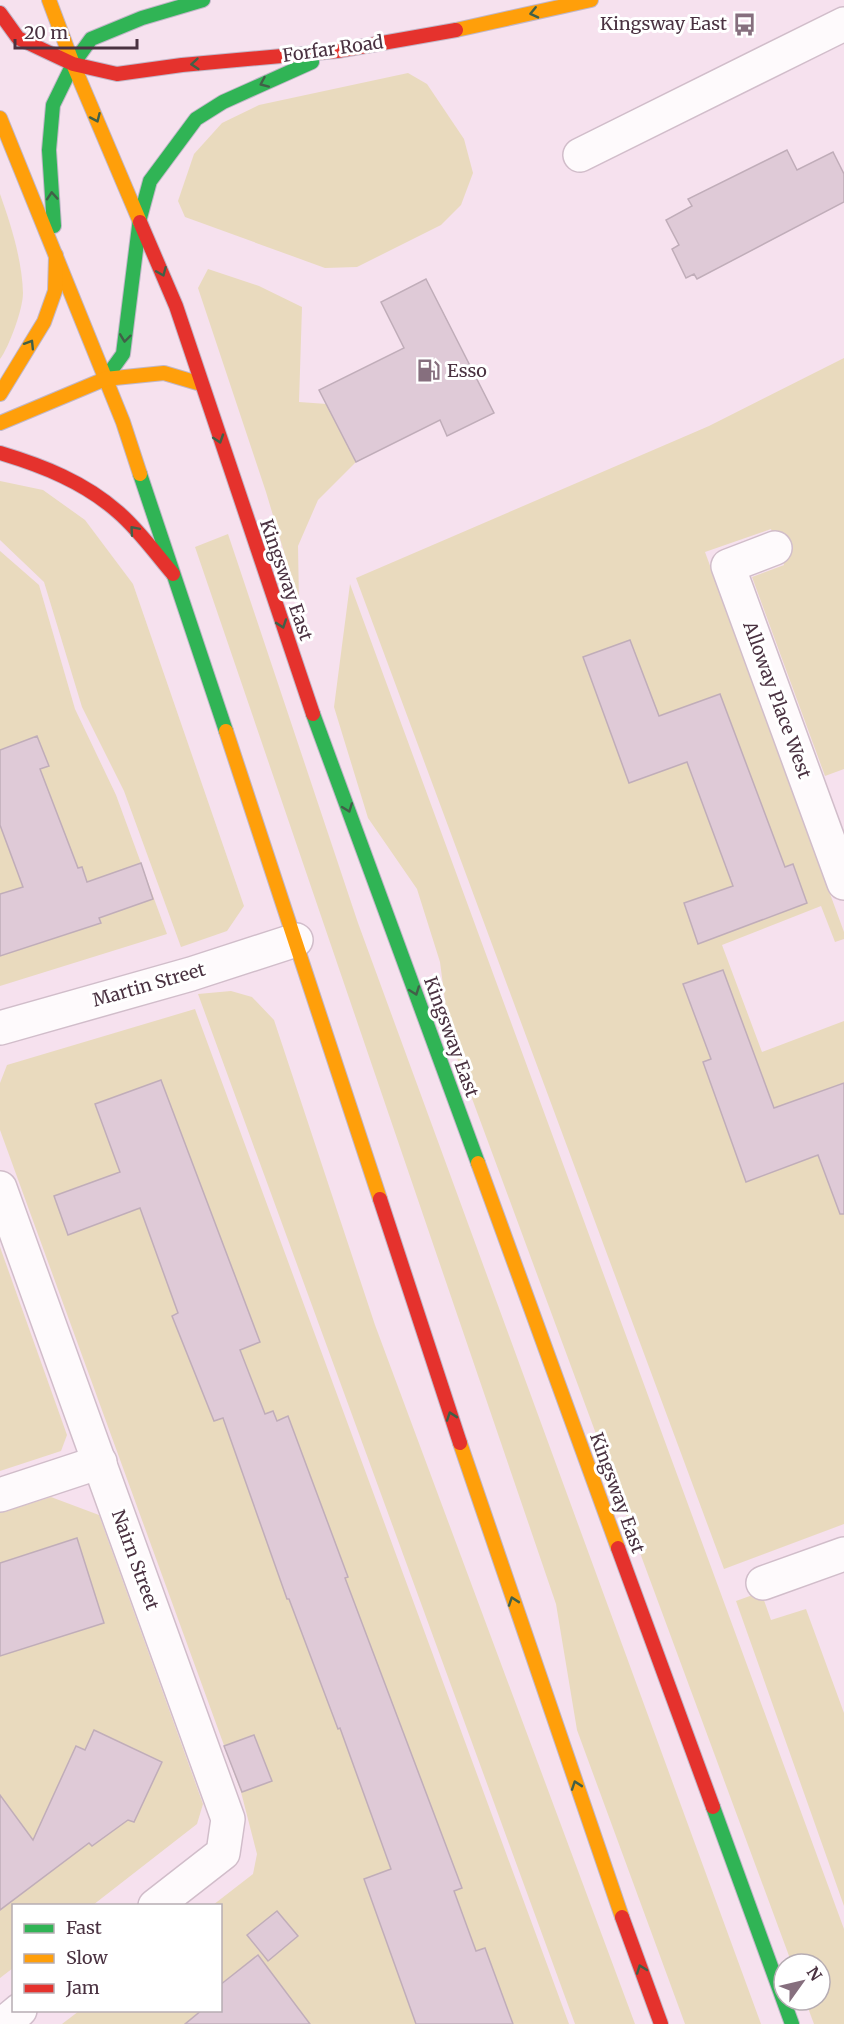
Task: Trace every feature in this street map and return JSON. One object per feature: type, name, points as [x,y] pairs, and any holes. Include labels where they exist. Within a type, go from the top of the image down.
[{"type":"main road","name":"Kingsway East","points":[[49,0],[73,64],[176,306],[300,677],[792,2024]]},
{"type":"main road","points":[[0,394],[44,322],[55,291],[56,255],[49,150],[53,105],[73,64],[91,39],[142,18],[203,0]]},
{"type":"main road","name":"Forfar Road","points":[[0,13],[18,38],[73,64],[117,74],[337,51],[468,28],[591,0]]},
{"type":"main road","points":[[105,379],[123,354],[140,218],[150,181],[196,119],[223,102],[337,51]]},
{"type":"main road","points":[[0,118],[123,422],[296,940],[439,1381],[597,1849],[661,2024]]},
{"type":"main road","points":[[0,423],[105,379],[164,373],[201,384]]},
{"type":"main road","points":[[0,453],[55,471],[73,480],[118,512],[173,574]]},
{"type":"street","points":[[580,154],[844,24]]},
{"type":"street","name":"Alloway Place West","points":[[775,548],[728,566],[844,883]]},
{"type":"street","name":"Martin Street","points":[[0,1028],[190,974],[296,940]]},
{"type":"street","name":"Nairn Street","points":[[0,1188],[228,1819],[223,1853],[156,1904]]},
{"type":"street","points":[[0,1495],[100,1462]]},
{"type":"street","points":[[763,1583],[844,1554]]},
{"type":"street","points":[[3,2024],[18,2012]]},
{"type":"shaded area","points":[[408,73],[427,84],[464,139],[473,173],[461,205],[441,225],[357,267],[325,268],[185,217],[178,201],[194,154],[222,123],[259,105]]},
{"type":"shaded area","points":[[0,194],[18,255],[23,293],[15,328],[0,359]]},
{"type":"shaded area","points":[[208,269],[259,286],[302,307],[299,402],[327,404],[356,462],[318,500],[298,546],[299,602],[266,492],[198,288]]},
{"type":"shaded area","points":[[844,358],[844,769],[825,776],[752,577],[784,565],[771,529],[705,552],[844,932],[844,939],[835,942],[821,906],[722,945],[762,1052],[844,1021],[844,1524],[724,1569],[356,578],[709,426]]},
{"type":"shaded area","points":[[0,481],[43,490],[85,520],[133,584],[244,906],[227,931],[181,947],[124,791],[82,707],[44,582],[0,540]]},
{"type":"shaded area","points":[[228,534],[358,923],[761,2024],[685,2024],[577,1730],[556,1604],[195,547]]},
{"type":"shaded area","points":[[0,551],[39,585],[75,709],[116,795],[167,934],[0,986]]},
{"type":"shaded area","points":[[350,584],[844,1929],[844,2024],[814,2024],[810,2012],[832,2012],[832,1952],[788,1952],[450,1039],[440,962],[417,889],[368,818],[334,707]]},
{"type":"shaded area","points":[[231,991],[252,997],[274,1020],[375,1325],[635,2024],[575,2024],[198,994]]},
{"type":"shaded area","points":[[195,1009],[569,2024],[62,2024],[78,2012],[222,2012],[222,1904],[214,1904],[253,1874],[257,1854],[241,1792],[0,1130],[0,1083],[7,1065]]},
{"type":"shaded area","points":[[0,1247],[67,1435],[61,1451],[0,1471]]},
{"type":"shaded area","points":[[51,1497],[99,1515],[203,1804],[197,1824],[94,1904],[12,1904],[12,1969],[0,1978],[0,1513]]},
{"type":"shaded area","points":[[761,1592],[771,1620],[806,1609],[844,1713],[844,1906],[736,1601]]},
{"type":"building","points":[[787,150],[797,170],[833,152],[844,174],[844,202],[697,279],[694,274],[686,278],[672,249],[679,245],[666,220],[692,206],[688,199]]},
{"type":"building","name":"Esso","points":[[426,279],[494,413],[447,436],[440,420],[356,462],[319,390],[404,348],[381,302]]},
{"type":"building","points":[[630,640],[659,716],[720,694],[785,867],[793,864],[807,903],[698,944],[684,903],[733,886],[687,762],[629,783],[583,657]]},
{"type":"building","points":[[37,736],[49,766],[40,769],[78,868],[82,867],[87,882],[141,863],[153,899],[99,918],[101,923],[0,956],[0,894],[23,887],[0,825],[0,750]]},
{"type":"building","points":[[723,970],[774,1108],[844,1083],[844,1214],[840,1214],[818,1155],[746,1182],[703,1062],[711,1059],[683,984]]},
{"type":"building","points":[[161,1080],[260,1342],[240,1350],[265,1414],[273,1411],[277,1421],[288,1416],[348,1577],[345,1578],[462,1888],[454,1891],[476,1951],[485,1948],[513,2024],[416,2024],[364,1879],[391,1869],[340,1728],[338,1729],[289,1599],[287,1599],[223,1418],[214,1421],[172,1316],[178,1313],[140,1208],[68,1235],[54,1196],[120,1172],[95,1104]]},
{"type":"building","points":[[77,1538],[104,1623],[0,1656],[0,1563]]},
{"type":"building","points":[[94,1730],[162,1762],[134,1822],[128,1820],[92,1846],[89,1843],[0,1910],[0,1795],[33,1840],[76,1746],[85,1750]]},
{"type":"building","points":[[254,1735],[272,1781],[242,1792],[224,1746]]},
{"type":"building","points":[[277,1911],[298,1936],[268,1961],[247,1935]]},
{"type":"building","points":[[258,1955],[310,2024],[185,2024],[200,2012],[222,2012],[222,1983]]},
{"type":"traffic: fast","points":[[54,226],[49,150],[53,105],[73,64],[91,39],[142,18],[203,0]]},
{"type":"traffic: fast","points":[[105,379],[123,354],[140,218],[150,181],[196,119],[223,102],[312,62]]},
{"type":"traffic: fast","points":[[140,474],[226,731]]},
{"type":"traffic: fast","points":[[313,714],[478,1163]]},
{"type":"traffic: fast","points":[[713,1807],[792,2024]]},
{"type":"traffic: slow","points":[[49,0],[73,64],[140,222]]},
{"type":"traffic: slow","points":[[456,30],[591,0]]},
{"type":"traffic: slow","points":[[0,118],[123,422],[140,474]]},
{"type":"traffic: slow","points":[[0,394],[44,322],[55,291],[56,255]]},
{"type":"traffic: slow","points":[[0,423],[105,379],[164,373],[201,384]]},
{"type":"traffic: slow","points":[[226,731],[380,1199]]},
{"type":"traffic: slow","points":[[478,1163],[618,1548]]},
{"type":"traffic: slow","points":[[460,1443],[622,1917]]},
{"type":"traffic: jam","points":[[0,13],[18,38],[73,64],[117,74],[182,65],[337,51],[456,30]]},
{"type":"traffic: jam","points":[[140,222],[176,306],[313,714]]},
{"type":"traffic: jam","points":[[0,453],[62,476],[105,501],[133,526],[173,574]]},
{"type":"traffic: jam","points":[[380,1199],[460,1443]]},
{"type":"traffic: jam","points":[[618,1548],[713,1807]]},
{"type":"traffic: jam","points":[[622,1917],[661,2024]]},
{"type":"place","name":"Kingsway East","points":[[745,24]]},
{"type":"place","name":"Esso","points":[[429,371]]}]
